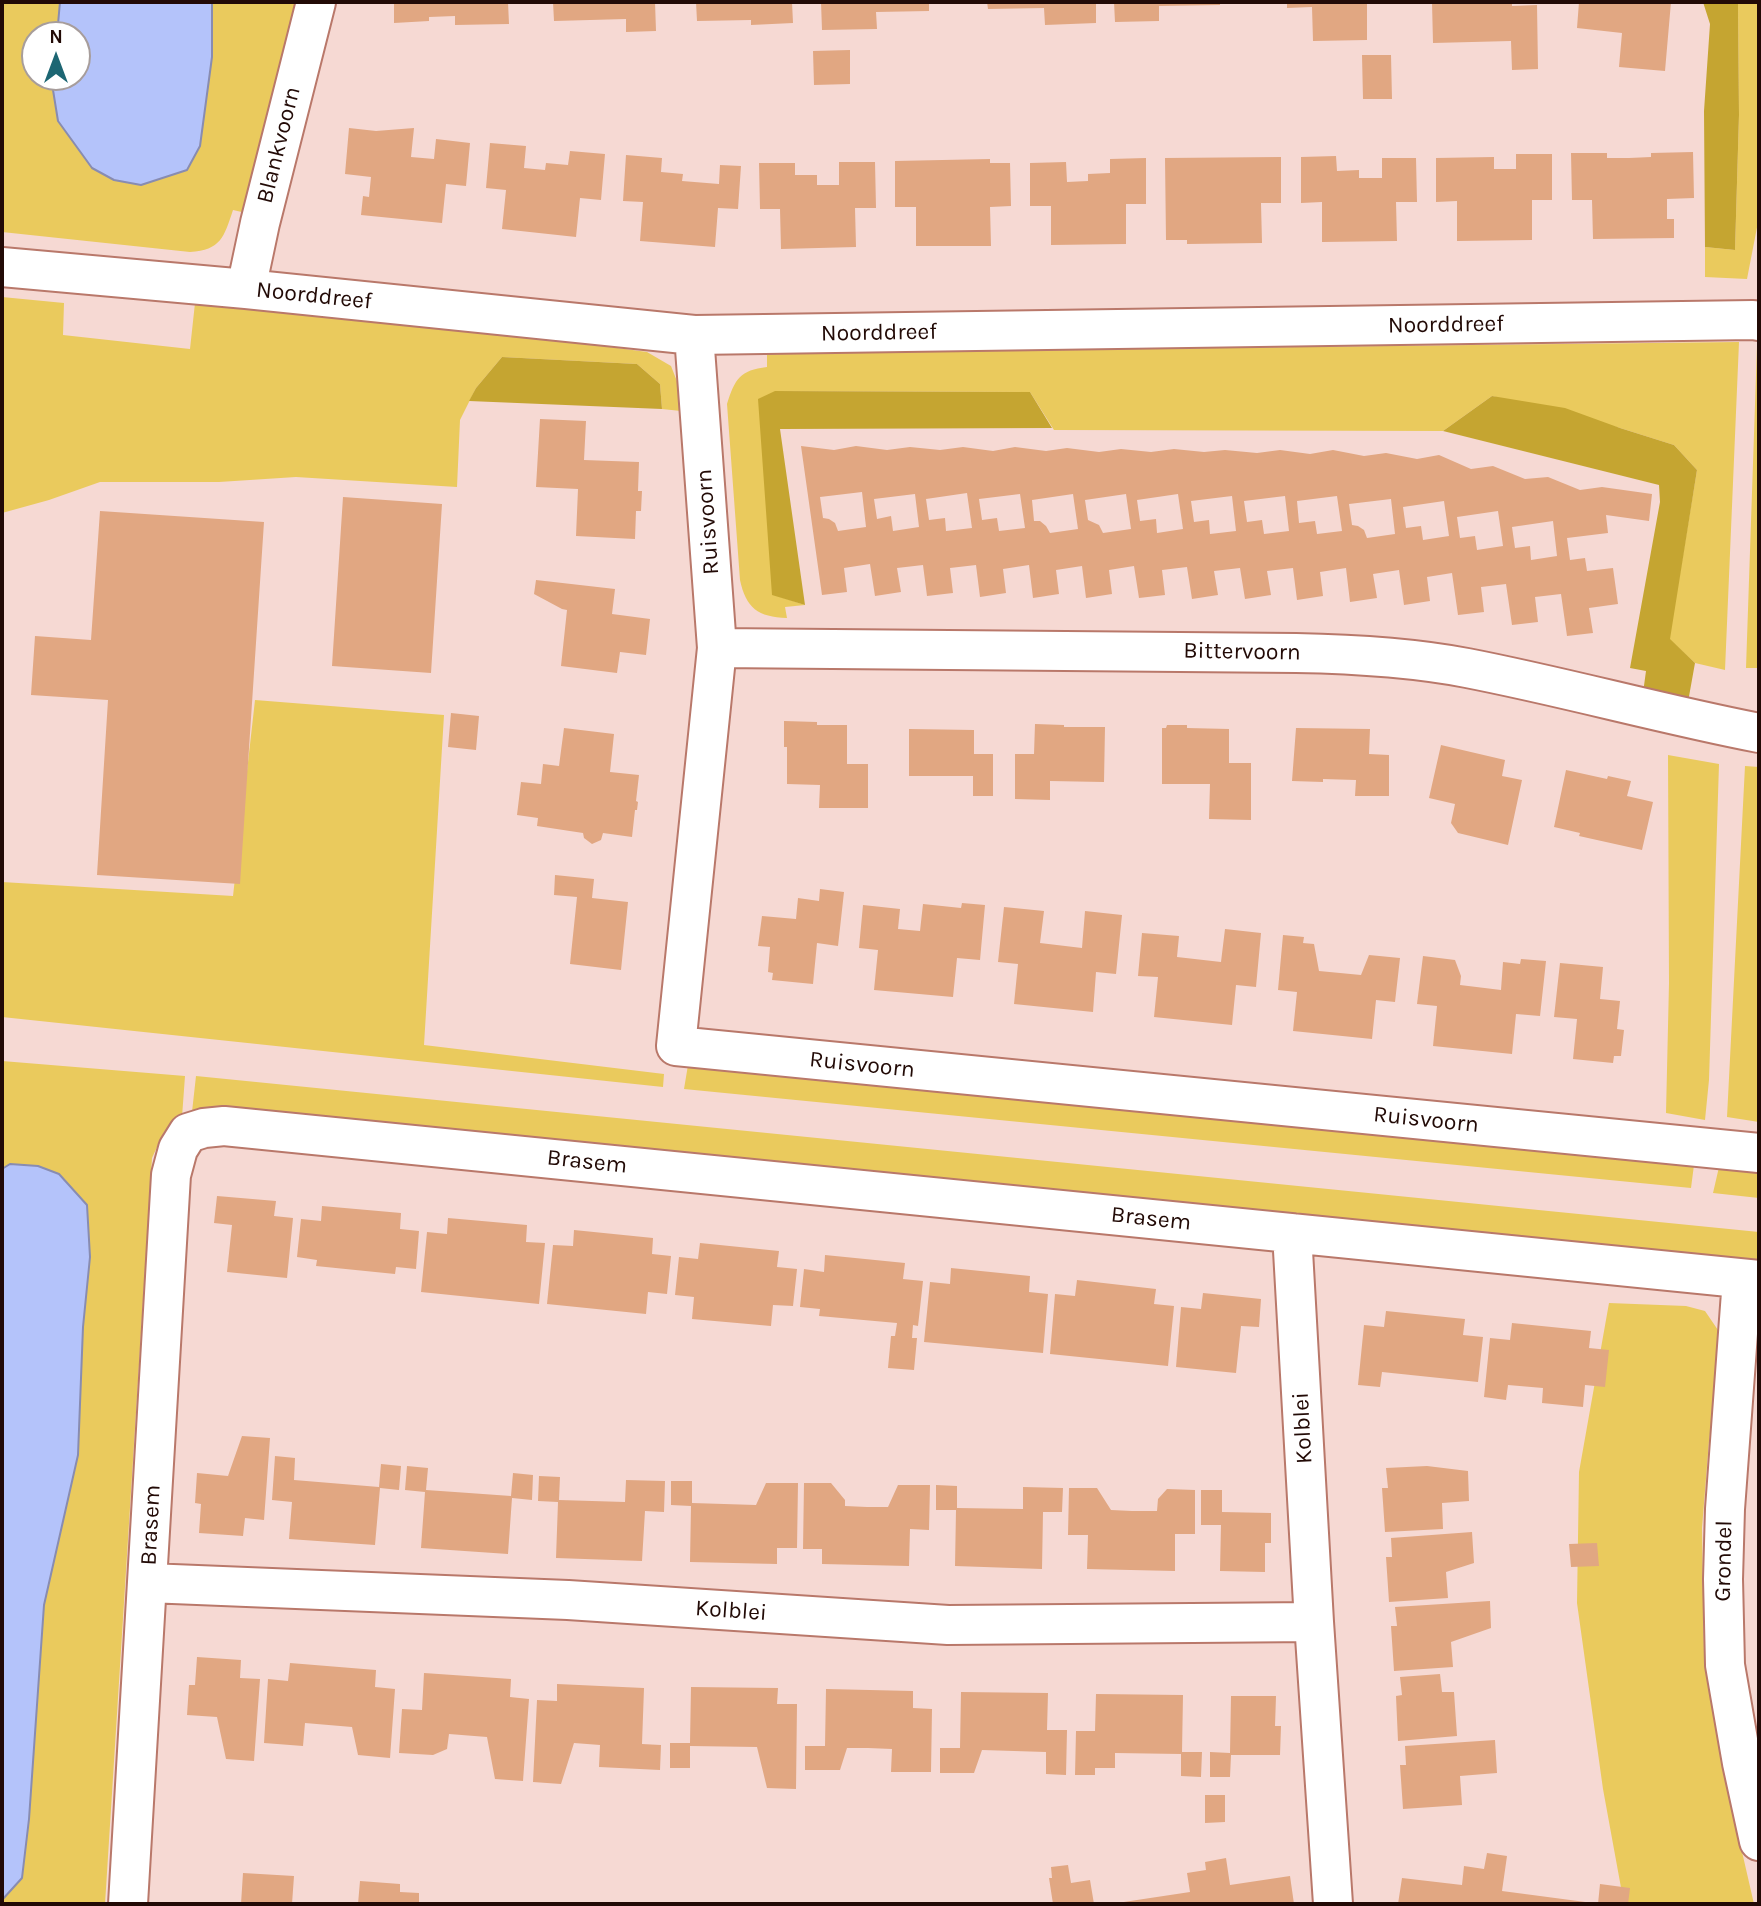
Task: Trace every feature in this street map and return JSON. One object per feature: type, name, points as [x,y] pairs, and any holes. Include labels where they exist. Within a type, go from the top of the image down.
[{"type":"street","name":"Blankvoorn","points":[[246,289],[316,2]]},
{"type":"street","name":"Noorddreef","points":[[2,267],[694,335],[1759,321]]},
{"type":"street","name":"Ruisvoorn","points":[[694,335],[717,648],[676,1046],[1759,1153]]},
{"type":"street","name":"Bittervoorn","points":[[717,648],[1345,653],[1465,668],[1759,733]]},
{"type":"street","name":"Brasem","points":[[128,1904],[171,1175],[178,1149],[188,1133],[224,1126],[1751,1280]]},
{"type":"street","name":"Kolblei","points":[[1292,1233],[1333,1904]]},
{"type":"street","name":"Grondel","points":[[1751,1280],[1725,1509],[1723,1579],[1725,1664],[1759,1841]]},
{"type":"street","name":"Kolblei","points":[[148,1583],[568,1600],[948,1625],[1314,1622]]},
{"type":"shaded area","points":[[2,2],[60,2],[58,21],[21,21],[21,91],[56,91],[200,146],[212,57],[212,2],[301,2],[246,213],[233,210],[224,235],[215,245],[190,252],[2,232]]},
{"type":"shaded area","points":[[1703,2],[1738,2],[1739,115],[1735,250],[1705,247],[1704,111],[1710,24]]},
{"type":"shaded area","points":[[1738,2],[1759,2],[1759,217],[1747,279],[1705,277],[1705,247],[1735,250],[1739,115]]},
{"type":"shaded area","points":[[2,297],[64,303],[63,335],[190,349],[195,303],[537,337],[647,352],[671,366],[680,389],[681,411],[662,409],[660,384],[637,364],[502,357],[476,388],[460,420],[457,487],[296,477],[219,482],[100,482],[2,513]]},
{"type":"shaded area","points":[[1739,342],[1725,670],[1695,663],[1669,639],[1697,470],[1674,445],[1620,428],[1492,396],[1443,431],[1054,430],[1030,392],[775,391],[772,594],[805,605],[785,607],[787,618],[768,616],[750,604],[740,580],[727,404],[740,377],[750,371],[767,367],[767,353]]},
{"type":"shaded area","points":[[1757,346],[1759,668],[1746,668]]},
{"type":"shaded area","points":[[502,357],[637,364],[660,384],[662,409],[469,401],[476,388]]},
{"type":"shaded area","points":[[775,391],[1030,392],[1052,428],[780,429],[805,605],[772,595],[758,399]]},
{"type":"shaded area","points":[[1492,396],[1565,408],[1674,445],[1697,470],[1670,639],[1695,663],[1688,702],[1643,693],[1646,671],[1630,668],[1660,502],[1659,485],[1443,431]]},
{"type":"shaded area","points":[[255,700],[444,715],[424,1045],[664,1074],[663,1087],[2,1017],[2,882],[233,896]]},
{"type":"shaded area","points":[[1668,755],[1719,764],[1709,1080],[1705,1120],[1666,1113],[1669,983]]},
{"type":"shaded area","points":[[1745,766],[1759,767],[1759,1122],[1727,1117]]},
{"type":"shaded area","points":[[689,1059],[1694,1165],[1691,1188],[684,1089]]},
{"type":"shaded area","points":[[2,1061],[185,1076],[182,1117],[164,1132],[152,1158],[105,1904],[2,1904]]},
{"type":"shaded area","points":[[196,1076],[1759,1232],[1759,1264],[192,1112]]},
{"type":"shaded area","points":[[1719,1167],[1759,1171],[1759,1198],[1713,1193]]},
{"type":"shaded area","points":[[1609,1303],[1686,1306],[1705,1311],[1720,1333],[1721,1351],[1709,1441],[1702,1528],[1704,1652],[1723,1769],[1754,1904],[1624,1904],[1603,1789],[1577,1603],[1579,1472]]},
{"type":"water","points":[[60,2],[212,2],[212,57],[200,146],[187,170],[141,185],[114,180],[92,168],[58,121],[53,91],[91,91],[91,21],[58,21]]},
{"type":"water","points":[[10,1164],[38,1166],[59,1174],[87,1205],[90,1257],[83,1327],[78,1455],[44,1605],[29,1819],[22,1878],[2,1900],[2,1169]]},
{"type":"building","points":[[394,2],[508,2],[509,24],[455,25],[455,16],[394,23]]},
{"type":"building","points":[[553,2],[655,2],[656,31],[626,32],[626,19],[554,21]]},
{"type":"building","points":[[696,2],[792,2],[793,23],[751,25],[751,20],[697,21]]},
{"type":"building","points":[[821,2],[929,2],[929,11],[876,12],[877,29],[822,30]]},
{"type":"building","points":[[987,2],[1096,2],[1096,23],[1045,25],[1044,8],[988,9]]},
{"type":"building","points":[[1114,2],[1220,2],[1220,5],[1159,6],[1159,21],[1115,22]]},
{"type":"building","points":[[1287,2],[1367,2],[1367,40],[1313,41],[1312,7],[1287,8]]},
{"type":"building","points":[[1432,2],[1512,2],[1512,6],[1537,5],[1538,69],[1512,70],[1511,41],[1433,43]]},
{"type":"building","points":[[1579,2],[1671,2],[1665,71],[1619,67],[1622,33],[1577,28]]},
{"type":"building","points":[[850,50],[850,84],[814,85],[813,51]]},
{"type":"building","points":[[1362,55],[1391,55],[1392,99],[1363,99]]},
{"type":"building","points":[[349,128],[376,131],[414,128],[411,157],[434,159],[436,139],[470,143],[466,186],[446,184],[442,223],[361,215],[363,196],[369,197],[371,177],[345,174]]},
{"type":"building","points":[[490,143],[526,146],[524,168],[545,170],[546,163],[568,165],[570,151],[605,154],[601,200],[580,198],[576,237],[502,229],[506,190],[486,188]]},
{"type":"building","points":[[1693,152],[1694,198],[1667,199],[1667,219],[1674,219],[1674,238],[1593,239],[1592,200],[1572,200],[1571,153],[1607,153],[1607,158],[1629,158],[1651,157],[1651,153]]},
{"type":"building","points":[[1516,154],[1552,154],[1552,200],[1532,200],[1532,240],[1457,241],[1457,201],[1436,202],[1436,158],[1494,157],[1494,169],[1516,169]]},
{"type":"building","points":[[626,155],[662,158],[661,172],[683,174],[682,181],[719,184],[720,165],[741,166],[738,209],[718,208],[715,247],[640,241],[643,202],[623,201]]},
{"type":"building","points":[[1336,156],[1337,171],[1359,170],[1359,178],[1382,178],[1382,158],[1416,158],[1417,202],[1396,202],[1397,241],[1322,242],[1322,202],[1301,203],[1301,157]]},
{"type":"building","points":[[1281,157],[1281,203],[1261,203],[1262,243],[1187,244],[1187,240],[1166,240],[1165,158]]},
{"type":"building","points":[[1146,158],[1146,204],[1126,204],[1126,244],[1051,245],[1051,206],[1030,206],[1030,163],[1066,162],[1067,182],[1088,181],[1088,174],[1110,173],[1110,159]]},
{"type":"building","points":[[990,159],[990,163],[1010,163],[1011,206],[990,207],[991,246],[916,246],[916,207],[895,207],[895,161]]},
{"type":"building","points":[[839,162],[875,162],[876,208],[855,208],[856,247],[781,249],[780,209],[760,209],[759,163],[795,163],[795,175],[817,175],[817,185],[839,185]]},
{"type":"building","points":[[540,419],[586,421],[584,460],[639,462],[638,491],[642,491],[641,511],[636,511],[635,539],[576,536],[578,489],[536,487]]},
{"type":"building","points":[[801,446],[834,450],[856,446],[887,450],[963,447],[993,451],[1015,447],[1046,451],[1067,448],[1099,452],[1121,449],[1151,452],[1174,449],[1257,453],[1280,450],[1310,454],[1333,450],[1364,456],[1386,453],[1417,459],[1439,455],[1471,469],[1493,466],[1525,479],[1548,477],[1580,490],[1602,487],[1652,494],[1649,521],[1606,515],[1608,533],[1567,538],[1570,560],[1585,558],[1587,571],[1613,568],[1618,604],[1589,608],[1593,633],[1567,636],[1561,594],[1535,597],[1538,622],[1512,625],[1506,584],[1481,587],[1484,612],[1458,615],[1452,573],[1427,577],[1430,601],[1404,605],[1399,570],[1373,574],[1377,598],[1350,602],[1346,568],[1320,572],[1323,596],[1297,600],[1293,568],[1267,571],[1271,595],[1245,599],[1240,568],[1214,571],[1218,595],[1192,599],[1187,567],[1162,570],[1165,595],[1139,598],[1134,566],[1109,570],[1112,594],[1086,598],[1082,566],[1056,570],[1059,594],[1033,598],[1029,565],[1003,569],[1006,593],[980,597],[976,565],[950,568],[953,593],[927,596],[923,565],[897,568],[901,592],[875,596],[870,564],[844,568],[847,592],[822,595]],"holes":[[[862,492],[866,527],[838,531],[835,523],[823,518],[820,497]],[[967,493],[972,528],[946,531],[945,518],[929,520],[926,499]],[[915,494],[919,527],[893,531],[891,516],[877,519],[874,499]],[[1020,494],[1025,528],[999,531],[997,518],[982,520],[979,499]],[[1073,494],[1078,529],[1050,533],[1040,521],[1034,521],[1032,500]],[[1126,494],[1131,529],[1103,533],[1099,525],[1088,520],[1085,500]],[[1178,494],[1183,529],[1157,533],[1156,519],[1140,521],[1137,500]],[[1232,496],[1236,531],[1210,534],[1209,520],[1194,522],[1191,501]],[[1285,496],[1289,531],[1264,534],[1262,520],[1247,522],[1244,501]],[[1337,496],[1342,531],[1317,534],[1315,521],[1299,523],[1297,501]],[[1391,499],[1395,534],[1367,538],[1364,530],[1352,525],[1349,504]],[[1444,501],[1449,536],[1423,540],[1421,526],[1406,528],[1403,507]],[[1498,511],[1503,546],[1477,550],[1475,536],[1460,538],[1457,517]],[[1553,521],[1557,556],[1531,560],[1530,546],[1515,548],[1512,527]]]},
{"type":"building","points":[[343,497],[442,504],[431,673],[332,666]]},
{"type":"building","points":[[100,511],[264,522],[240,884],[97,875],[108,700],[31,695],[35,636],[91,640]]},
{"type":"building","points":[[536,580],[615,589],[612,614],[650,619],[646,655],[620,652],[617,673],[561,666],[567,610],[534,594]]},
{"type":"building","points":[[451,713],[479,716],[476,750],[448,747]]},
{"type":"building","points":[[784,721],[847,725],[847,764],[868,764],[868,808],[819,808],[820,785],[787,784]]},
{"type":"building","points":[[1035,724],[1105,727],[1104,782],[1050,781],[1050,800],[1015,799],[1015,754],[1034,754]]},
{"type":"building","points":[[1167,725],[1229,729],[1229,763],[1251,763],[1251,820],[1209,819],[1210,784],[1162,784],[1162,728]]},
{"type":"building","points":[[564,728],[614,734],[610,772],[639,775],[632,837],[603,833],[601,840],[592,844],[584,838],[583,833],[537,826],[538,818],[517,815],[521,782],[541,784],[543,764],[559,766]]},
{"type":"building","points":[[1296,728],[1370,729],[1369,754],[1389,755],[1389,796],[1355,796],[1356,780],[1292,781]]},
{"type":"building","points":[[909,729],[974,730],[974,754],[993,754],[993,796],[973,796],[973,776],[909,776]]},
{"type":"building","points":[[1441,745],[1505,760],[1502,776],[1522,780],[1508,845],[1458,833],[1451,823],[1455,804],[1429,798]]},
{"type":"building","points":[[1566,770],[1631,781],[1627,796],[1653,802],[1642,850],[1579,836],[1580,833],[1554,827]]},
{"type":"building","points":[[555,875],[594,879],[592,898],[628,902],[621,970],[570,964],[577,897],[554,895]]},
{"type":"building","points":[[820,889],[844,892],[838,946],[817,943],[813,984],[772,980],[773,973],[768,972],[770,947],[758,946],[762,916],[796,919],[798,898],[819,901]]},
{"type":"building","points":[[962,903],[985,905],[980,960],[957,958],[953,997],[874,990],[878,950],[859,948],[863,905],[900,909],[898,929],[920,931],[923,904],[961,908]]},
{"type":"building","points":[[1004,907],[1044,911],[1040,943],[1082,948],[1085,911],[1122,915],[1116,974],[1096,972],[1093,1012],[1014,1004],[1018,964],[998,962]]},
{"type":"building","points":[[1225,929],[1261,933],[1256,987],[1236,985],[1232,1025],[1154,1017],[1158,977],[1138,976],[1142,933],[1179,936],[1177,957],[1221,962]]},
{"type":"building","points":[[1283,935],[1304,937],[1303,943],[1314,944],[1319,971],[1361,975],[1369,955],[1400,958],[1395,1002],[1376,1000],[1372,1039],[1293,1031],[1297,992],[1278,990]]},
{"type":"building","points":[[1423,956],[1455,960],[1461,976],[1460,985],[1501,990],[1503,962],[1520,964],[1521,959],[1546,961],[1540,1016],[1516,1014],[1512,1054],[1433,1046],[1437,1006],[1417,1004]]},
{"type":"building","points":[[1560,963],[1603,967],[1600,999],[1620,1001],[1617,1029],[1624,1030],[1621,1056],[1614,1056],[1613,1063],[1573,1059],[1577,1019],[1554,1017]]},
{"type":"building","points":[[217,1196],[276,1201],[274,1216],[293,1218],[287,1278],[227,1272],[232,1225],[214,1223]]},
{"type":"building","points":[[322,1206],[401,1213],[400,1229],[419,1231],[416,1269],[396,1267],[395,1274],[316,1266],[317,1260],[297,1257],[301,1219],[321,1221]]},
{"type":"building","points":[[448,1218],[527,1225],[526,1242],[545,1243],[539,1304],[421,1292],[427,1232],[447,1234]]},
{"type":"building","points":[[574,1230],[653,1238],[652,1254],[671,1256],[667,1294],[648,1292],[646,1314],[547,1304],[553,1245],[573,1246]]},
{"type":"building","points":[[700,1243],[779,1251],[777,1267],[797,1269],[793,1306],[773,1305],[771,1326],[692,1319],[694,1297],[675,1295],[679,1257],[698,1259]]},
{"type":"building","points":[[825,1255],[905,1263],[903,1279],[923,1281],[918,1326],[913,1325],[912,1338],[917,1338],[914,1370],[888,1368],[891,1336],[895,1336],[897,1323],[819,1316],[820,1309],[800,1307],[804,1269],[824,1272]]},
{"type":"building","points":[[951,1268],[1030,1276],[1029,1292],[1048,1294],[1043,1353],[924,1342],[930,1282],[950,1284]]},
{"type":"building","points":[[1077,1280],[1156,1289],[1154,1304],[1174,1306],[1168,1366],[1050,1354],[1055,1294],[1075,1296]]},
{"type":"building","points":[[1203,1293],[1261,1299],[1259,1327],[1241,1326],[1236,1373],[1176,1367],[1181,1307],[1201,1309]]},
{"type":"building","points":[[1386,1311],[1465,1319],[1463,1335],[1483,1337],[1478,1382],[1382,1372],[1380,1387],[1358,1385],[1364,1325],[1384,1327]]},
{"type":"building","points":[[1512,1323],[1591,1331],[1589,1348],[1609,1350],[1605,1387],[1585,1385],[1583,1407],[1542,1403],[1543,1388],[1508,1385],[1506,1400],[1484,1397],[1490,1338],[1510,1340]]},
{"type":"building","points":[[242,1436],[270,1438],[264,1520],[245,1518],[243,1536],[199,1533],[201,1504],[195,1503],[197,1473],[228,1476]]},
{"type":"building","points":[[275,1456],[295,1458],[294,1480],[379,1487],[381,1464],[401,1466],[399,1490],[380,1488],[375,1545],[289,1539],[292,1502],[272,1500]]},
{"type":"building","points":[[407,1466],[428,1468],[426,1490],[511,1496],[513,1473],[533,1475],[532,1500],[512,1498],[508,1554],[421,1548],[425,1492],[405,1490]]},
{"type":"building","points":[[1427,1466],[1468,1471],[1469,1501],[1442,1503],[1443,1529],[1385,1532],[1382,1488],[1388,1488],[1386,1468]]},
{"type":"building","points":[[539,1476],[560,1477],[559,1500],[625,1502],[626,1480],[665,1481],[664,1512],[645,1511],[642,1561],[556,1558],[558,1502],[538,1501]]},
{"type":"building","points":[[671,1481],[692,1481],[692,1503],[756,1505],[766,1483],[798,1483],[797,1548],[777,1548],[777,1564],[690,1562],[691,1506],[671,1505]]},
{"type":"building","points":[[804,1483],[831,1483],[845,1500],[845,1506],[867,1507],[888,1507],[898,1485],[930,1485],[929,1530],[910,1529],[909,1566],[822,1564],[822,1549],[803,1549]]},
{"type":"building","points":[[936,1485],[957,1486],[957,1508],[1023,1509],[1023,1487],[1063,1488],[1062,1512],[1043,1512],[1042,1569],[955,1566],[956,1510],[936,1510]]},
{"type":"building","points":[[1069,1488],[1097,1488],[1111,1510],[1132,1511],[1157,1511],[1158,1499],[1167,1489],[1195,1490],[1195,1534],[1175,1534],[1175,1571],[1087,1569],[1088,1535],[1068,1535]]},
{"type":"building","points":[[1201,1490],[1222,1490],[1222,1512],[1271,1513],[1271,1543],[1265,1543],[1265,1572],[1220,1571],[1221,1525],[1201,1525]]},
{"type":"building","points":[[1472,1532],[1474,1563],[1446,1572],[1448,1598],[1389,1602],[1386,1557],[1392,1557],[1391,1538]]},
{"type":"building","points":[[1597,1543],[1599,1566],[1571,1567],[1569,1544]]},
{"type":"building","points":[[1490,1601],[1491,1628],[1451,1642],[1453,1667],[1394,1671],[1391,1626],[1397,1626],[1395,1607]]},
{"type":"building","points":[[197,1657],[241,1660],[240,1678],[260,1679],[254,1761],[226,1759],[217,1717],[187,1715],[189,1685],[195,1685]]},
{"type":"building","points":[[290,1663],[376,1670],[375,1687],[395,1689],[390,1758],[358,1755],[352,1727],[305,1723],[303,1746],[264,1743],[268,1679],[288,1681]]},
{"type":"building","points":[[424,1673],[511,1679],[510,1697],[529,1699],[523,1781],[495,1779],[487,1737],[449,1734],[447,1749],[433,1755],[399,1753],[402,1709],[422,1710]]},
{"type":"building","points":[[1440,1674],[1442,1692],[1454,1692],[1457,1736],[1398,1741],[1396,1696],[1402,1695],[1400,1677]]},
{"type":"building","points":[[557,1684],[644,1688],[642,1744],[661,1745],[660,1770],[599,1767],[600,1745],[574,1743],[561,1784],[533,1782],[537,1700],[557,1701]]},
{"type":"building","points":[[691,1687],[778,1688],[777,1704],[797,1704],[796,1789],[767,1788],[757,1747],[690,1746],[690,1768],[670,1768],[670,1743],[690,1743]]},
{"type":"building","points":[[826,1689],[913,1691],[913,1708],[932,1709],[931,1772],[891,1772],[892,1749],[868,1748],[847,1748],[840,1770],[805,1770],[805,1746],[825,1746]]},
{"type":"building","points":[[961,1692],[1048,1693],[1047,1730],[1067,1730],[1066,1775],[1046,1774],[1046,1752],[982,1750],[974,1773],[940,1773],[940,1748],[960,1748]]},
{"type":"building","points":[[1096,1694],[1183,1695],[1182,1752],[1202,1752],[1201,1777],[1181,1776],[1181,1754],[1115,1753],[1115,1768],[1095,1768],[1095,1775],[1075,1775],[1076,1731],[1095,1731]]},
{"type":"building","points":[[1231,1696],[1276,1696],[1275,1726],[1281,1726],[1280,1755],[1231,1755],[1230,1777],[1210,1777],[1210,1752],[1230,1753]]},
{"type":"building","points":[[1495,1740],[1497,1773],[1460,1776],[1462,1805],[1403,1809],[1400,1765],[1406,1765],[1405,1746]]},
{"type":"building","points":[[1205,1795],[1225,1795],[1225,1822],[1205,1823]]},
{"type":"building","points":[[1487,1853],[1507,1856],[1502,1891],[1593,1904],[1398,1904],[1402,1878],[1462,1885],[1464,1866],[1484,1869]]},
{"type":"building","points":[[1226,1858],[1230,1885],[1290,1876],[1294,1904],[1117,1904],[1190,1892],[1187,1873],[1206,1870],[1205,1862]]},
{"type":"building","points":[[1068,1865],[1071,1883],[1090,1880],[1094,1904],[1053,1904],[1049,1878],[1052,1878],[1051,1867]]},
{"type":"building","points":[[243,1873],[294,1876],[292,1904],[241,1904]]},
{"type":"building","points":[[360,1881],[400,1884],[400,1892],[419,1893],[419,1904],[358,1904]]},
{"type":"building","points":[[1600,1884],[1630,1888],[1628,1904],[1598,1904]]}]
